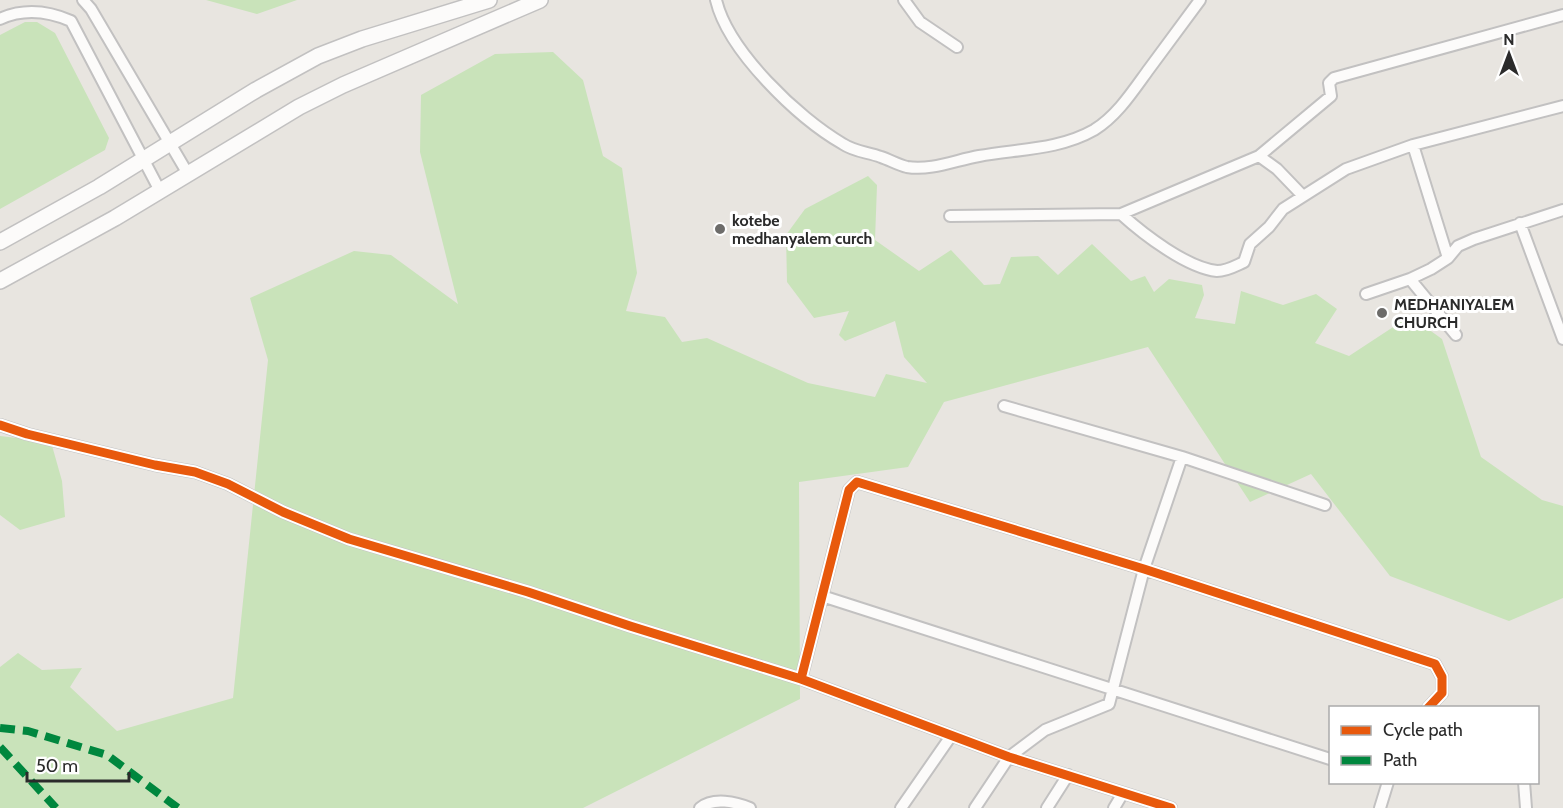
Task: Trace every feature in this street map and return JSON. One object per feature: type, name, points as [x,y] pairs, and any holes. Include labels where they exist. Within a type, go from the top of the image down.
[{"type":"main road","points":[[0,242],[143,160],[256,90],[318,56],[362,39],[489,0]]},
{"type":"main road","points":[[0,281],[160,191],[299,107],[342,85],[540,0]]},
{"type":"street","points":[[83,0],[91,9],[188,174]]},
{"type":"street","points":[[716,0],[719,14],[730,36],[791,105],[843,144],[862,153],[879,156],[907,167],[922,168],[979,156],[1063,143],[1094,130],[1120,108],[1200,0]]},
{"type":"street","points":[[904,0],[920,22],[957,47]]},
{"type":"street","points":[[0,19],[27,12],[53,14],[71,21],[160,191]]},
{"type":"street","points":[[950,216],[1121,214],[1259,156],[1330,96],[1329,83],[1334,78],[1563,15]]},
{"type":"street","points":[[1121,214],[1144,234],[1188,262],[1217,271],[1228,270],[1244,262],[1250,244],[1269,227],[1283,209],[1346,169],[1413,145],[1563,106]]},
{"type":"street","points":[[1413,145],[1448,258]]},
{"type":"street","points":[[1259,156],[1277,169],[1302,195]]},
{"type":"street","points":[[1366,294],[1431,269],[1448,258],[1458,246],[1563,210]]},
{"type":"street","points":[[1520,223],[1563,339]]},
{"type":"street","points":[[1410,279],[1456,335]]},
{"type":"street","points":[[1004,406],[1182,457],[1325,505]]},
{"type":"street","points":[[0,425],[27,434],[155,465],[195,472],[228,484],[283,512],[349,540],[528,591],[630,627],[801,679],[1009,757],[1171,808]]},
{"type":"street","points":[[975,808],[1009,757],[1046,730],[1109,704],[1144,569],[1182,457]]},
{"type":"street","points":[[801,679],[849,489],[857,482],[1144,569],[1435,664],[1442,677],[1442,693],[1430,706]]},
{"type":"street","points":[[822,596],[1329,759]]},
{"type":"street","points":[[901,808],[951,736]]},
{"type":"street","points":[[1047,808],[1068,775]]},
{"type":"street","points":[[1380,808],[1388,784]]},
{"type":"street","points":[[1524,784],[1526,808]]},
{"type":"street","points":[[1114,808],[1123,793]]},
{"type":"street","points":[[700,808],[705,804],[722,802],[750,808]]},
{"type":"green space","points":[[206,0],[297,0],[257,14]]},
{"type":"green space","points":[[25,22],[37,22],[55,33],[109,138],[105,150],[0,209],[0,35]]},
{"type":"green space","points":[[553,52],[583,80],[603,156],[622,168],[637,273],[626,311],[665,317],[682,342],[707,338],[808,383],[875,397],[886,374],[927,383],[904,357],[895,321],[845,341],[839,335],[849,311],[814,318],[787,282],[786,235],[805,209],[868,176],[877,185],[875,240],[919,271],[951,250],[984,285],[1000,284],[1011,257],[1038,256],[1058,275],[1092,244],[1131,281],[1145,276],[1154,292],[1169,279],[1202,285],[1204,295],[1195,318],[1235,324],[1241,291],[1283,305],[1316,294],[1337,309],[1315,343],[1349,356],[1410,316],[1442,339],[1481,457],[1542,500],[1563,506],[1563,598],[1509,621],[1390,576],[1311,474],[1250,502],[1148,347],[944,402],[908,467],[799,482],[800,699],[583,808],[0,808],[0,667],[18,653],[42,670],[82,668],[70,687],[117,731],[233,698],[268,360],[250,298],[354,251],[391,255],[458,304],[420,152],[421,95],[495,54]]},
{"type":"green space","points":[[0,436],[51,442],[62,481],[65,517],[20,530],[0,515]]},
{"type":"marked path","points":[[0,728],[28,731],[107,755],[178,808]]},
{"type":"marked path","points":[[0,747],[56,808]]},
{"type":"cycle path","points":[[0,425],[27,434],[155,465],[195,472],[228,484],[283,512],[349,539],[528,592],[801,679],[1009,757],[1171,808]]},
{"type":"cycle path","points":[[801,679],[849,490],[857,482],[1144,569],[1435,664],[1442,677],[1442,693],[1430,706]]},
{"type":"place","name":"kotebe medhanyalem curch","points":[[720,229]]},
{"type":"place","name":"MEDHANIYALEM CHURCH","points":[[1382,313]]}]
